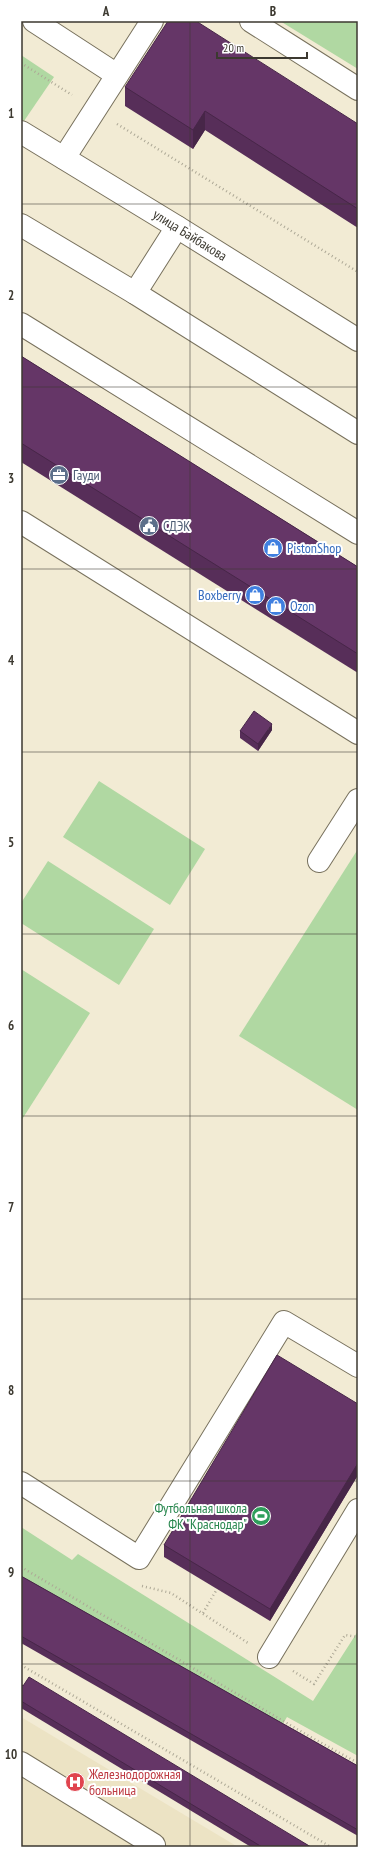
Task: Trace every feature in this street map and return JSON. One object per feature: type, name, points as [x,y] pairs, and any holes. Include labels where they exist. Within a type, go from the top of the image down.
[{"type":"street","points":[[34,21],[117,75]]},
{"type":"street","points":[[64,158],[152,21]]},
{"type":"street","points":[[251,21],[358,89]]},
{"type":"street","name":"улица Байбакова","points":[[21,132],[178,227],[358,340]]},
{"type":"street","points":[[21,225],[135,293],[358,433]]},
{"type":"street","points":[[135,293],[178,227]]},
{"type":"street","points":[[21,324],[358,533]]},
{"type":"street","points":[[21,522],[358,733]]},
{"type":"street","points":[[319,861],[358,800]]},
{"type":"street","points":[[21,1483],[139,1558],[284,1322],[358,1366]]},
{"type":"street","points":[[270,1657],[358,1510]]},
{"type":"street","points":[[21,1763],[155,1846]]},
{"type":"path","points":[[21,63],[358,272]]},
{"type":"path","points":[[21,1567],[307,1735],[358,1763]]},
{"type":"path","points":[[203,1613],[218,1589]]},
{"type":"path","points":[[21,1665],[331,1847]]},
{"type":"shaded area","name":"Железнодорожная больница","points":[[21,1717],[238,1847],[21,1847]]},
{"type":"green space","points":[[280,21],[358,21],[358,69]]},
{"type":"green space","points":[[21,55],[54,77],[24,121],[21,119]]},
{"type":"green space","points":[[99,781],[205,849],[170,905],[63,837]]},
{"type":"green space","points":[[358,849],[358,1110],[239,1036]]},
{"type":"green space","points":[[48,861],[154,929],[119,985],[21,923],[21,903]]},
{"type":"green space","points":[[21,969],[90,1013],[21,1121]]},
{"type":"green space","points":[[21,1527],[72,1560],[78,1554],[313,1701],[358,1631],[358,1756],[287,1717],[281,1727],[21,1578]]},
{"type":"building","points":[[168,21],[196,21],[358,124],[358,209],[205,111],[193,130],[125,87]]},
{"type":"building","points":[[21,356],[358,567],[358,654],[21,443]]},
{"type":"building","points":[[254,711],[272,724],[258,744],[240,731]]},
{"type":"building","name":"Футбольная школа ФК \"Краснодар\"","points":[[277,1355],[358,1404],[358,1463],[270,1609],[164,1545]]},
{"type":"building","points":[[21,1576],[358,1766],[358,1830],[21,1636]]},
{"type":"building","points":[[29,1677],[311,1847],[262,1847],[21,1701],[21,1684],[23,1686]]},
{"type":"place","name":"Гауди","points":[[59,475]]},
{"type":"place","name":"СДЭК","points":[[149,526]]},
{"type":"place","name":"PistonShop","points":[[273,548]]},
{"type":"place","name":"Boxberry","points":[[255,595]]},
{"type":"place","name":"Ozon","points":[[276,606]]},
{"type":"place","name":"Футбольная школа ФК \"Краснодар\"","points":[[261,1516]]},
{"type":"place","name":"Железнодорожная больница","points":[[75,1782]]}]
